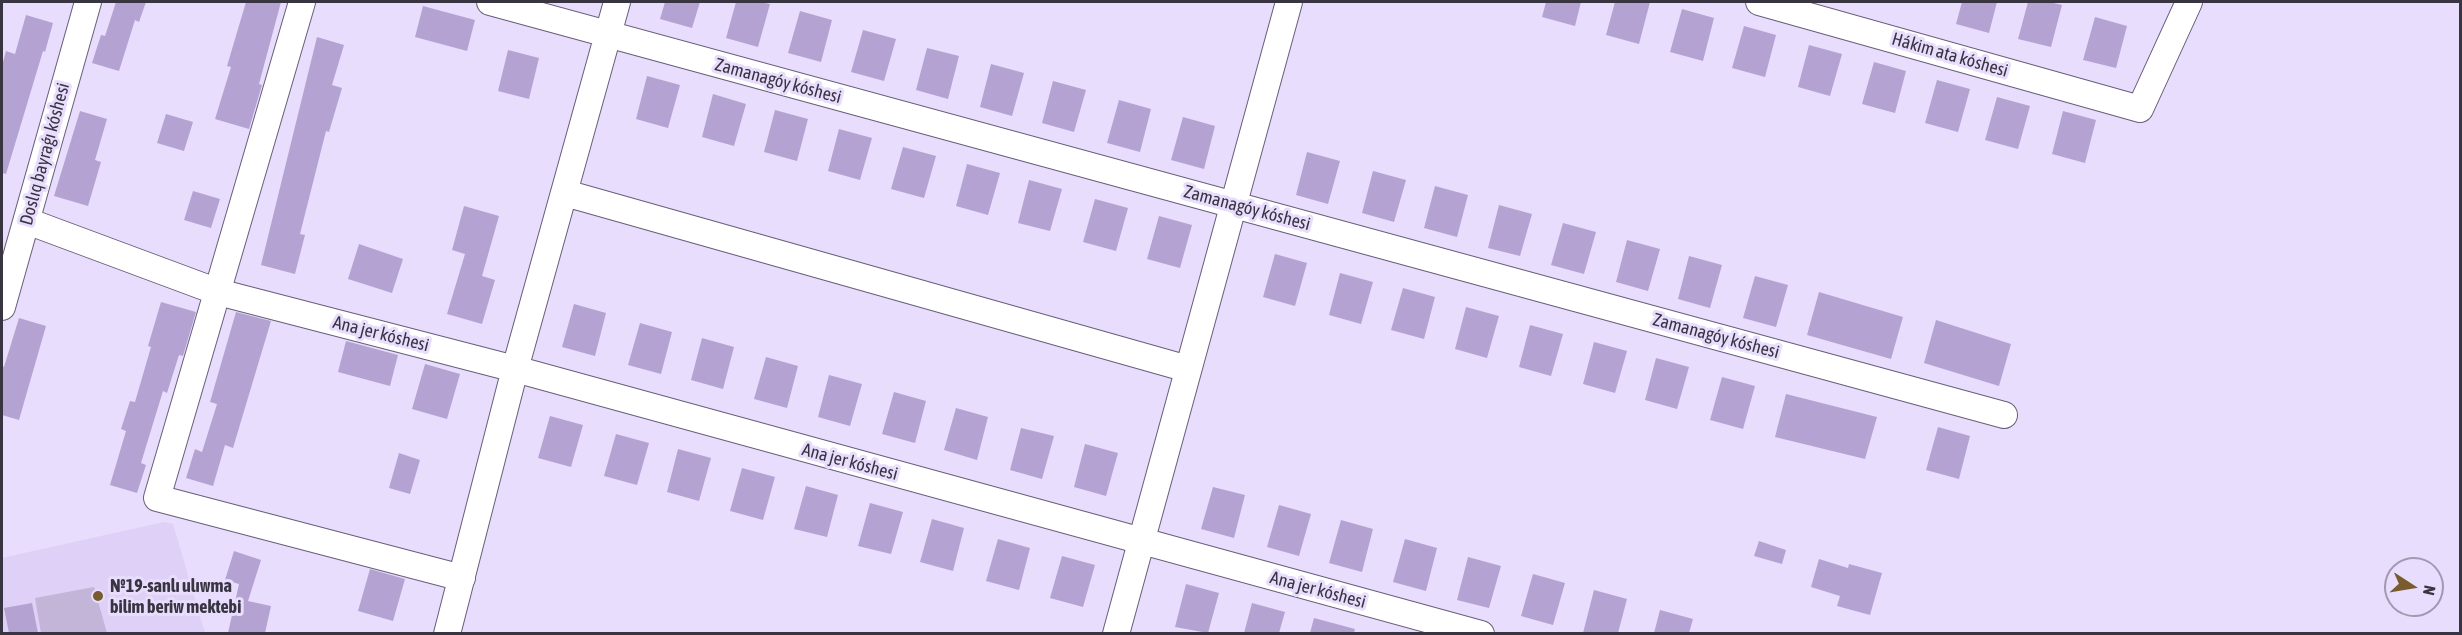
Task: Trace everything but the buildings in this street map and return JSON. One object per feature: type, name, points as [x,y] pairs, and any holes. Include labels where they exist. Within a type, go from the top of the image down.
[{"type":"street","name":"Doslıq bayraǵı kóshesi","points":[[2,307],[88,2]]},
{"type":"street","points":[[302,2],[157,498],[462,578]]},
{"type":"street","name":"Zamanagóy kóshesi","points":[[490,2],[2004,416]]},
{"type":"street","points":[[447,633],[515,369],[617,2]]},
{"type":"street","points":[[1116,633],[1289,2]]},
{"type":"street","name":"Hákim ata kóshesi","points":[[1759,2],[2140,109],[2189,2]]},
{"type":"street","points":[[565,193],[1188,369]]},
{"type":"street","name":"Ana jer kóshesi","points":[[27,221],[218,292],[515,369],[1141,542],[1481,633]]},
{"type":"shaded area","name":"№19-sanlı ulıwma bilim beriw mektebi","points":[[164,522],[173,524],[205,633],[2,633],[2,558]]},
{"type":"shaded area","points":[[94,587],[107,633],[41,633],[35,598]]},
{"type":"place","name":"№19-sanlı ulıwma bilim beriw mektebi","points":[[98,596]]}]
